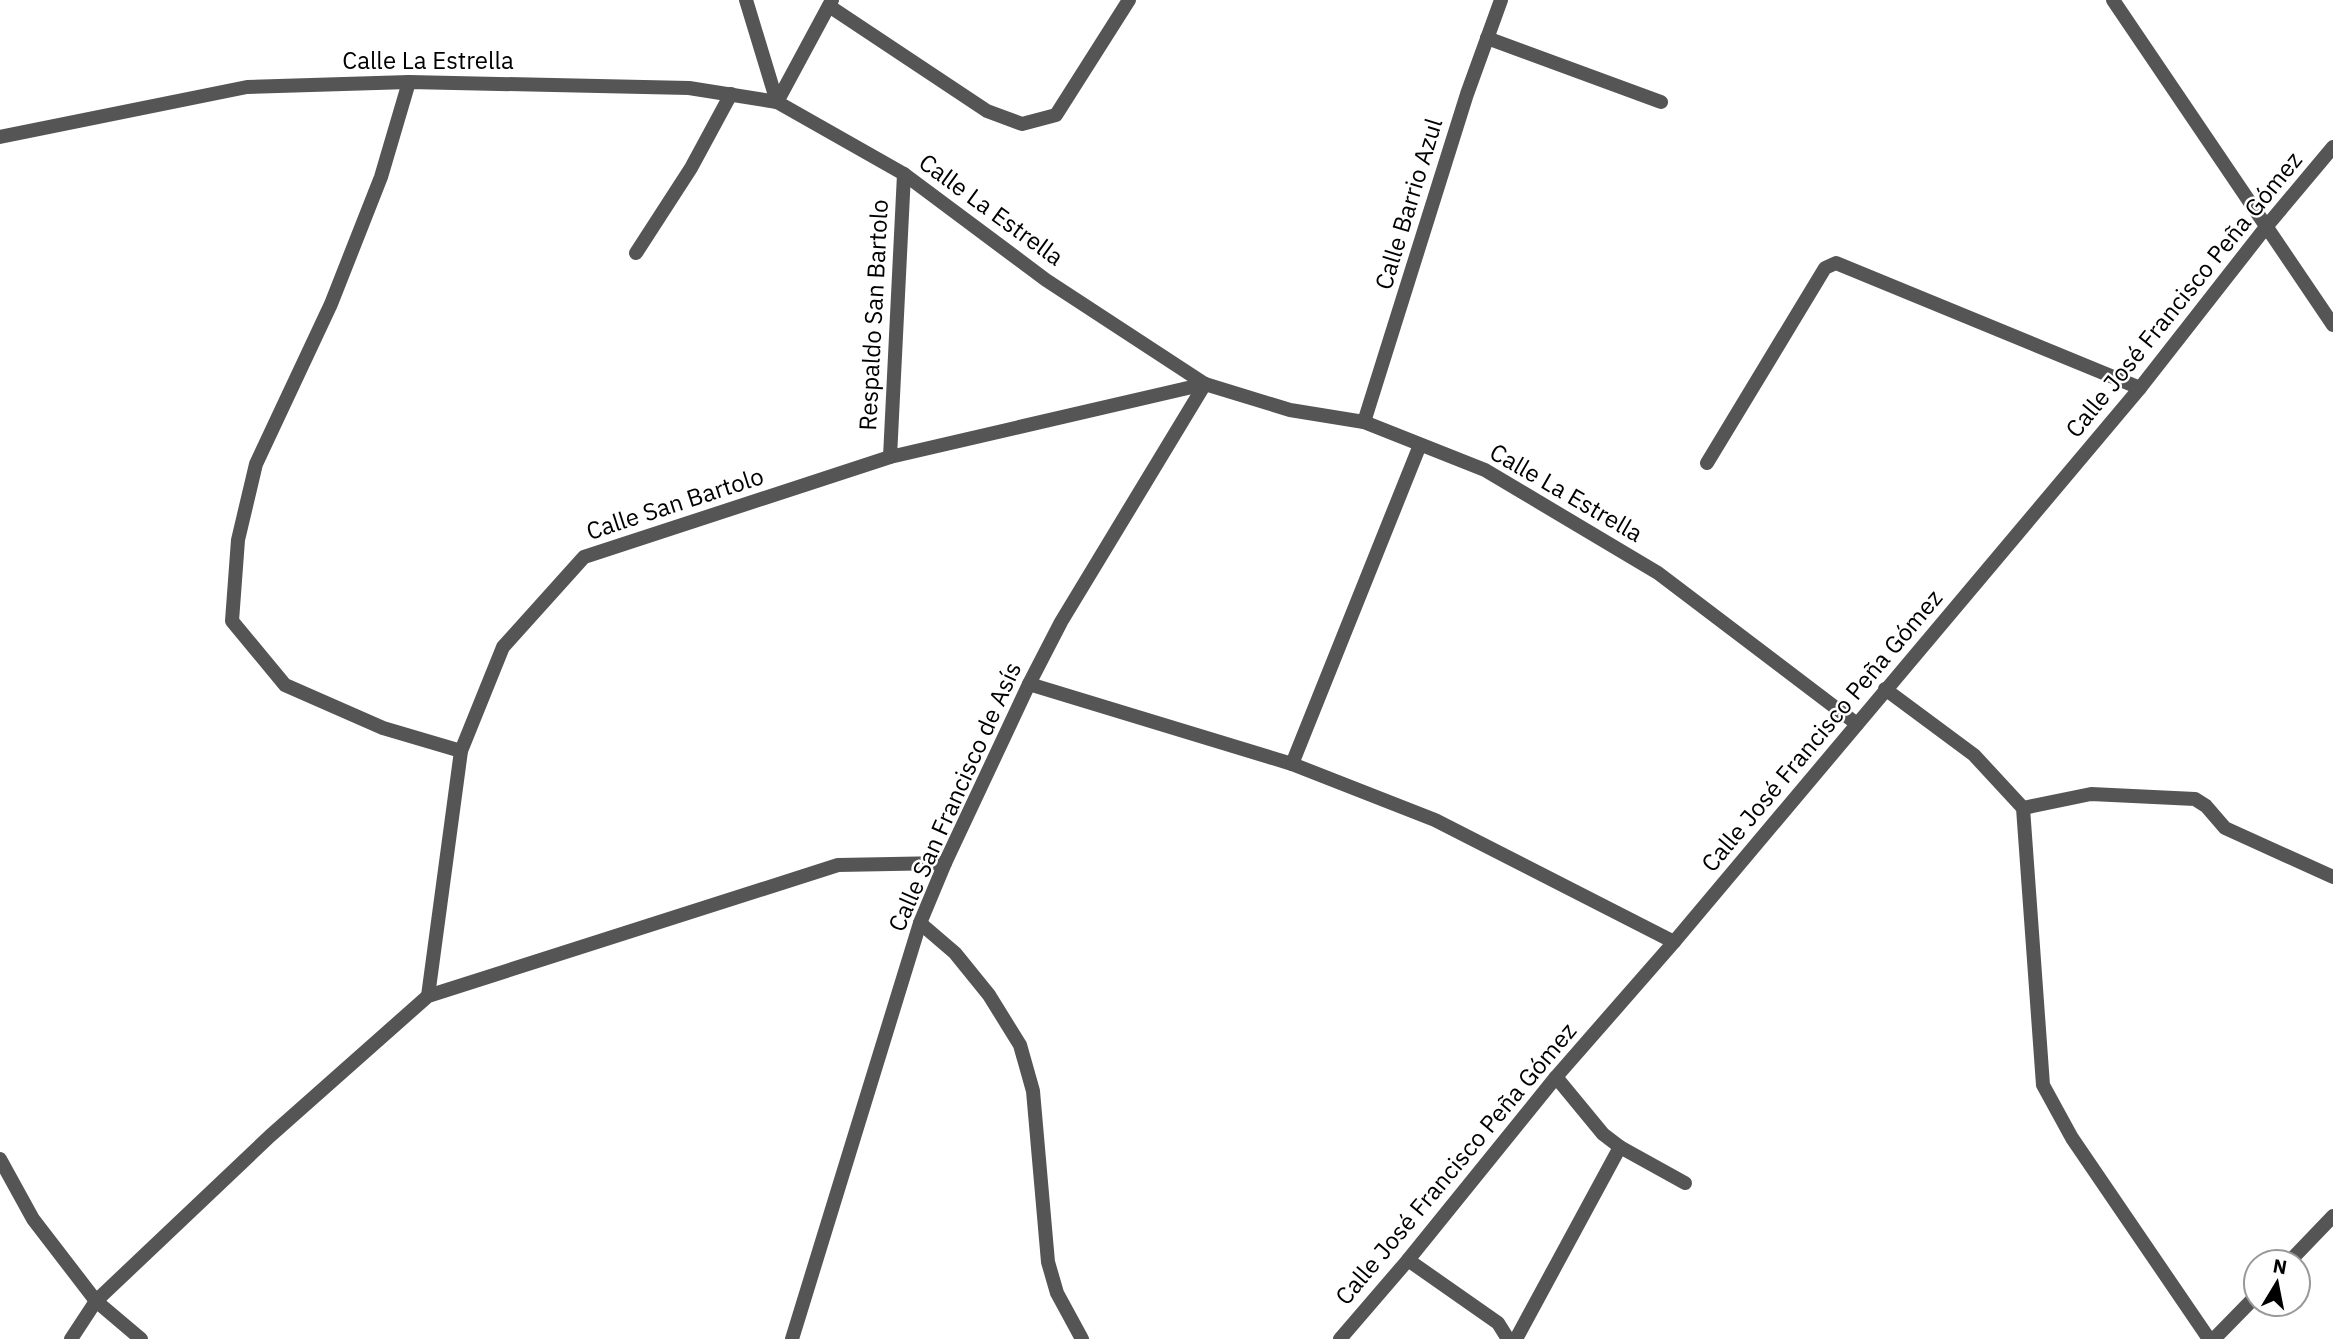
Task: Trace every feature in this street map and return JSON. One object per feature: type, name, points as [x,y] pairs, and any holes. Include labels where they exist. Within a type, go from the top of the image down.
[{"type":"street","points":[[746,0],[777,102]]},
{"type":"street","points":[[777,102],[831,3],[987,111],[1022,124],[1056,115],[1129,0]]},
{"type":"street","name":"Calle Barrio Azul","points":[[1364,422],[1466,94],[1501,0]]},
{"type":"street","points":[[2113,0],[2333,325]]},
{"type":"street","points":[[1487,38],[1661,102]]},
{"type":"street","points":[[409,82],[382,177],[331,304],[256,464],[238,540],[232,621],[285,685],[383,728],[461,751]]},
{"type":"street","name":"Calle La Estrella","points":[[0,137],[247,87],[409,82],[689,88],[777,102],[904,174],[1046,280],[1205,384],[1290,410],[1364,422],[1485,470],[1658,573],[1857,724]]},
{"type":"street","points":[[636,253],[691,168],[730,94]]},
{"type":"street","name":"Calle José Francisco Peña Gómez","points":[[1340,1339],[1408,1260],[1556,1077],[1674,942],[2140,388],[2333,147]]},
{"type":"street","name":"Respaldo San Bartolo","points":[[890,457],[904,174]]},
{"type":"street","points":[[1707,463],[1825,268],[1836,263],[2140,388]]},
{"type":"street","name":"Calle San Bartolo","points":[[428,996],[461,751],[503,648],[584,557],[890,457],[1205,384]]},
{"type":"street","name":"Calle San Francisco de Asís","points":[[792,1339],[920,923],[945,863],[1061,622],[1205,384]]},
{"type":"street","points":[[1292,764],[1420,445]]},
{"type":"street","points":[[1029,684],[1292,764],[1435,820],[1674,942]]},
{"type":"street","points":[[1885,689],[1975,755],[2024,808],[2043,1085],[2072,1138],[2209,1339]]},
{"type":"street","points":[[2024,808],[2091,794],[2195,800],[2206,806],[2225,828],[2333,877]]},
{"type":"street","points":[[71,1339],[96,1301],[270,1136],[428,996],[838,865],[945,863]]},
{"type":"street","points":[[920,923],[955,953],[989,995],[1020,1045],[1033,1091],[1048,1262],[1057,1293],[1082,1339]]},
{"type":"street","points":[[1556,1077],[1603,1134],[1620,1147],[1685,1183]]},
{"type":"street","points":[[1516,1339],[1620,1147]]},
{"type":"street","points":[[0,1159],[33,1219],[96,1301],[141,1339]]},
{"type":"street","points":[[2302,1248],[2333,1216]]},
{"type":"street","points":[[1408,1260],[1498,1323],[1508,1339]]},
{"type":"street","points":[[2214,1339],[2242,1310]]}]
